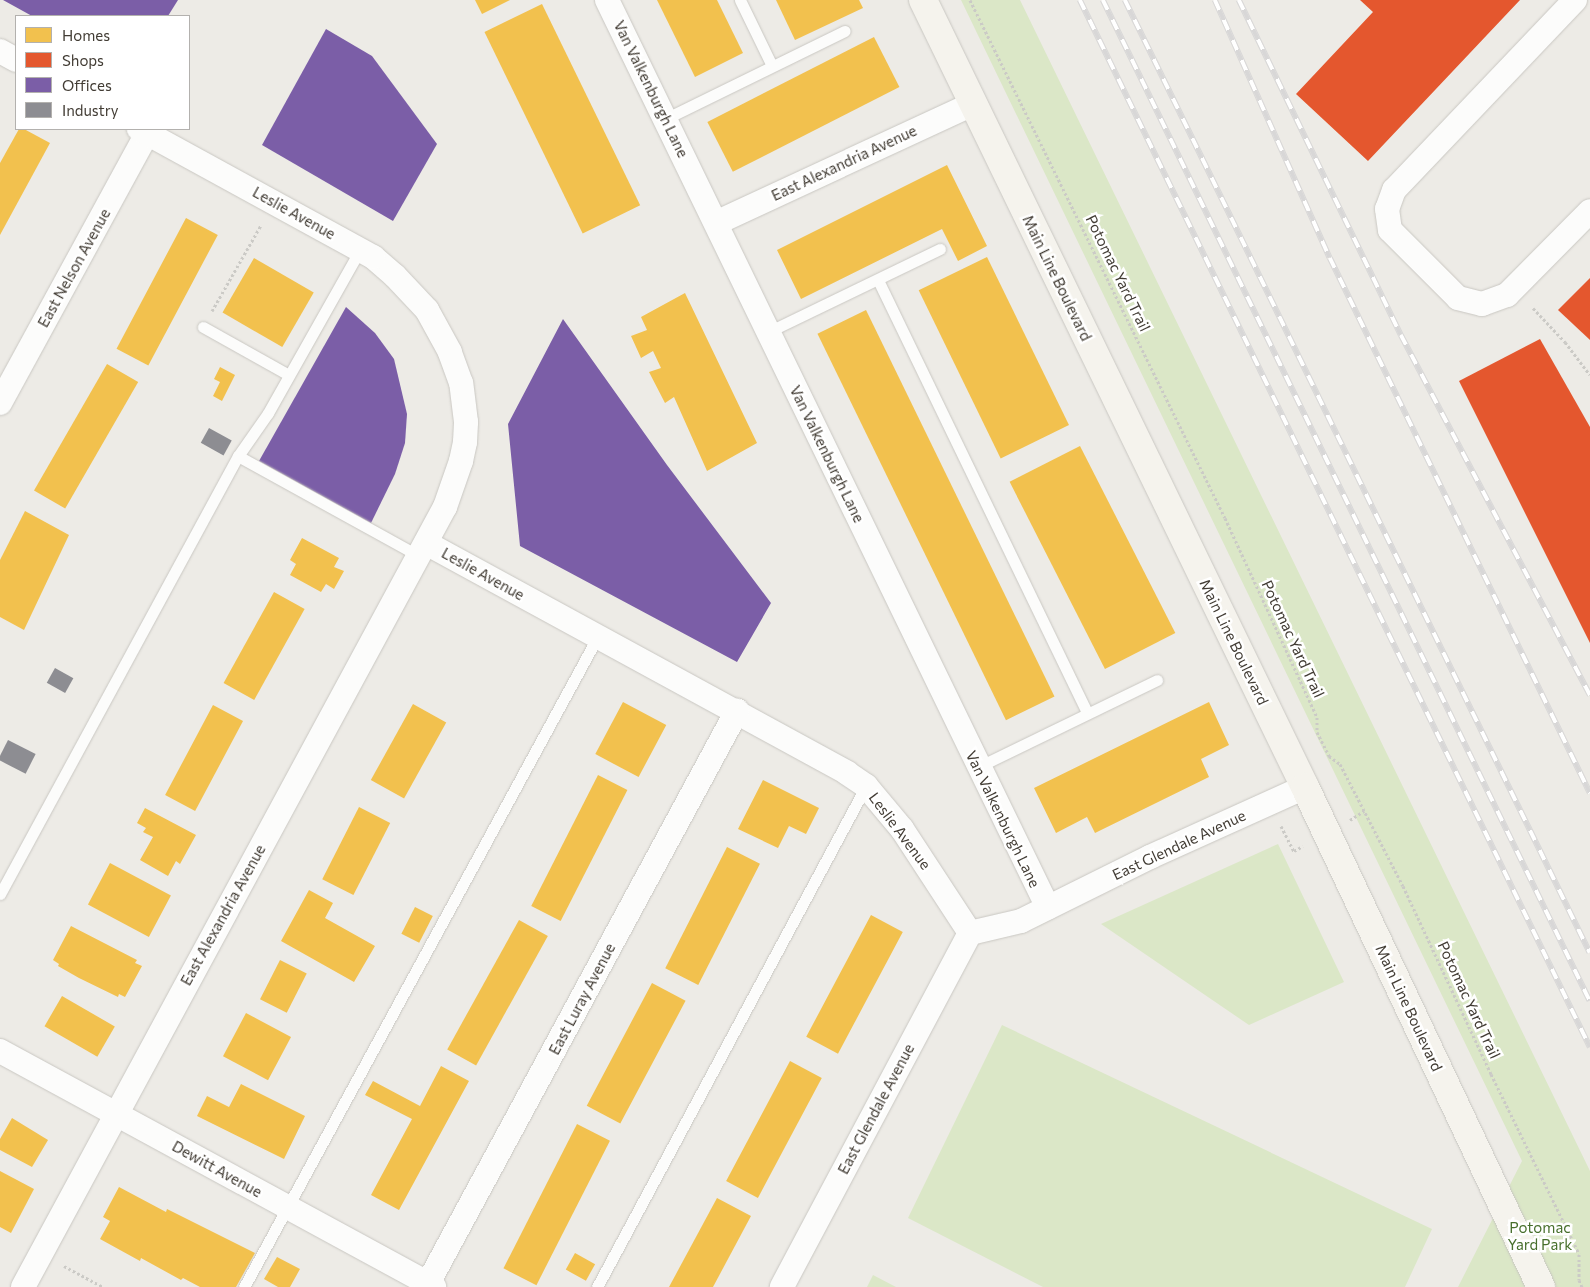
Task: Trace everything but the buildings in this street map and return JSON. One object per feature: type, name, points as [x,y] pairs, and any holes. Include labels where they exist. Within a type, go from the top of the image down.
[{"type":"street","name":"Van Valkenburgh Lane","points":[[607,0],[1048,908]]},
{"type":"street","name":"Main Line Boulevard","points":[[923,0],[1305,787],[1541,1287]]},
{"type":"street","points":[[1575,0],[1394,190],[1387,209],[1390,230],[1458,298],[1482,304],[1507,295],[1590,211]]},
{"type":"street","points":[[0,50],[15,59]]},
{"type":"street","name":"East Alexandria Avenue","points":[[716,223],[972,104]]},
{"type":"street","name":"Leslie Avenue","points":[[143,131],[373,257],[395,276],[427,310],[450,352],[461,383],[466,422],[461,462],[445,507],[422,549],[598,636],[737,710],[831,763],[866,786],[902,829],[965,923]]},
{"type":"street","name":"East Nelson Avenue","points":[[0,403],[143,131]]},
{"type":"street","name":"East Alexandria Avenue","points":[[23,1287],[115,1113],[422,549]]},
{"type":"street","name":"East Luray Avenue","points":[[429,1286],[737,710]]},
{"type":"street","name":"East Glendale Avenue","points":[[782,1287],[965,923],[1021,921],[1150,858],[1305,787]]},
{"type":"street","name":"Dewitt Avenue","points":[[0,1051],[288,1207],[429,1286]]},
{"type":"lane","points":[[740,0],[772,66]]},
{"type":"lane","points":[[665,119],[845,31]]},
{"type":"lane","points":[[768,332],[878,280],[940,248]]},
{"type":"lane","points":[[0,894],[238,456],[268,413],[360,250]]},
{"type":"lane","points":[[878,280],[1087,712]]},
{"type":"lane","points":[[203,327],[289,375]]},
{"type":"lane","points":[[238,456],[422,549]]},
{"type":"lane","points":[[244,1287],[598,636]]},
{"type":"lane","points":[[978,767],[1087,712],[1157,680]]},
{"type":"lane","points":[[598,1287],[866,786]]},
{"type":"path","name":"Potomac Yard Trail","points":[[970,0],[1225,518],[1317,717],[1317,732],[1329,756],[1340,764],[1403,886],[1491,1074],[1580,1254],[1578,1280],[1582,1287]]},
{"type":"path","points":[[203,327],[274,202]]},
{"type":"path","points":[[1533,308],[1565,342],[1590,375]]},
{"type":"path","points":[[41,1254],[103,1287]]},
{"type":"green space","name":"Potomac Yard Park","points":[[961,0],[1020,0],[1590,1171],[1590,1287],[1458,1287],[1522,1161]]},
{"type":"green space","points":[[1278,844],[1344,982],[1249,1025],[1101,924]]},
{"type":"green space","points":[[1002,1025],[1432,1229],[1405,1287],[1043,1287],[908,1218]]},
{"type":"green space","points":[[873,1275],[896,1287],[867,1287]]},
{"type":"railway","points":[[1080,0],[1590,1047]]},
{"type":"railway","points":[[1103,0],[1590,1001]]},
{"type":"railway","points":[[1125,0],[1590,953]]},
{"type":"railway","points":[[1215,0],[1330,258],[1590,793]]},
{"type":"railway","points":[[1239,0],[1401,335],[1590,695]]}]
